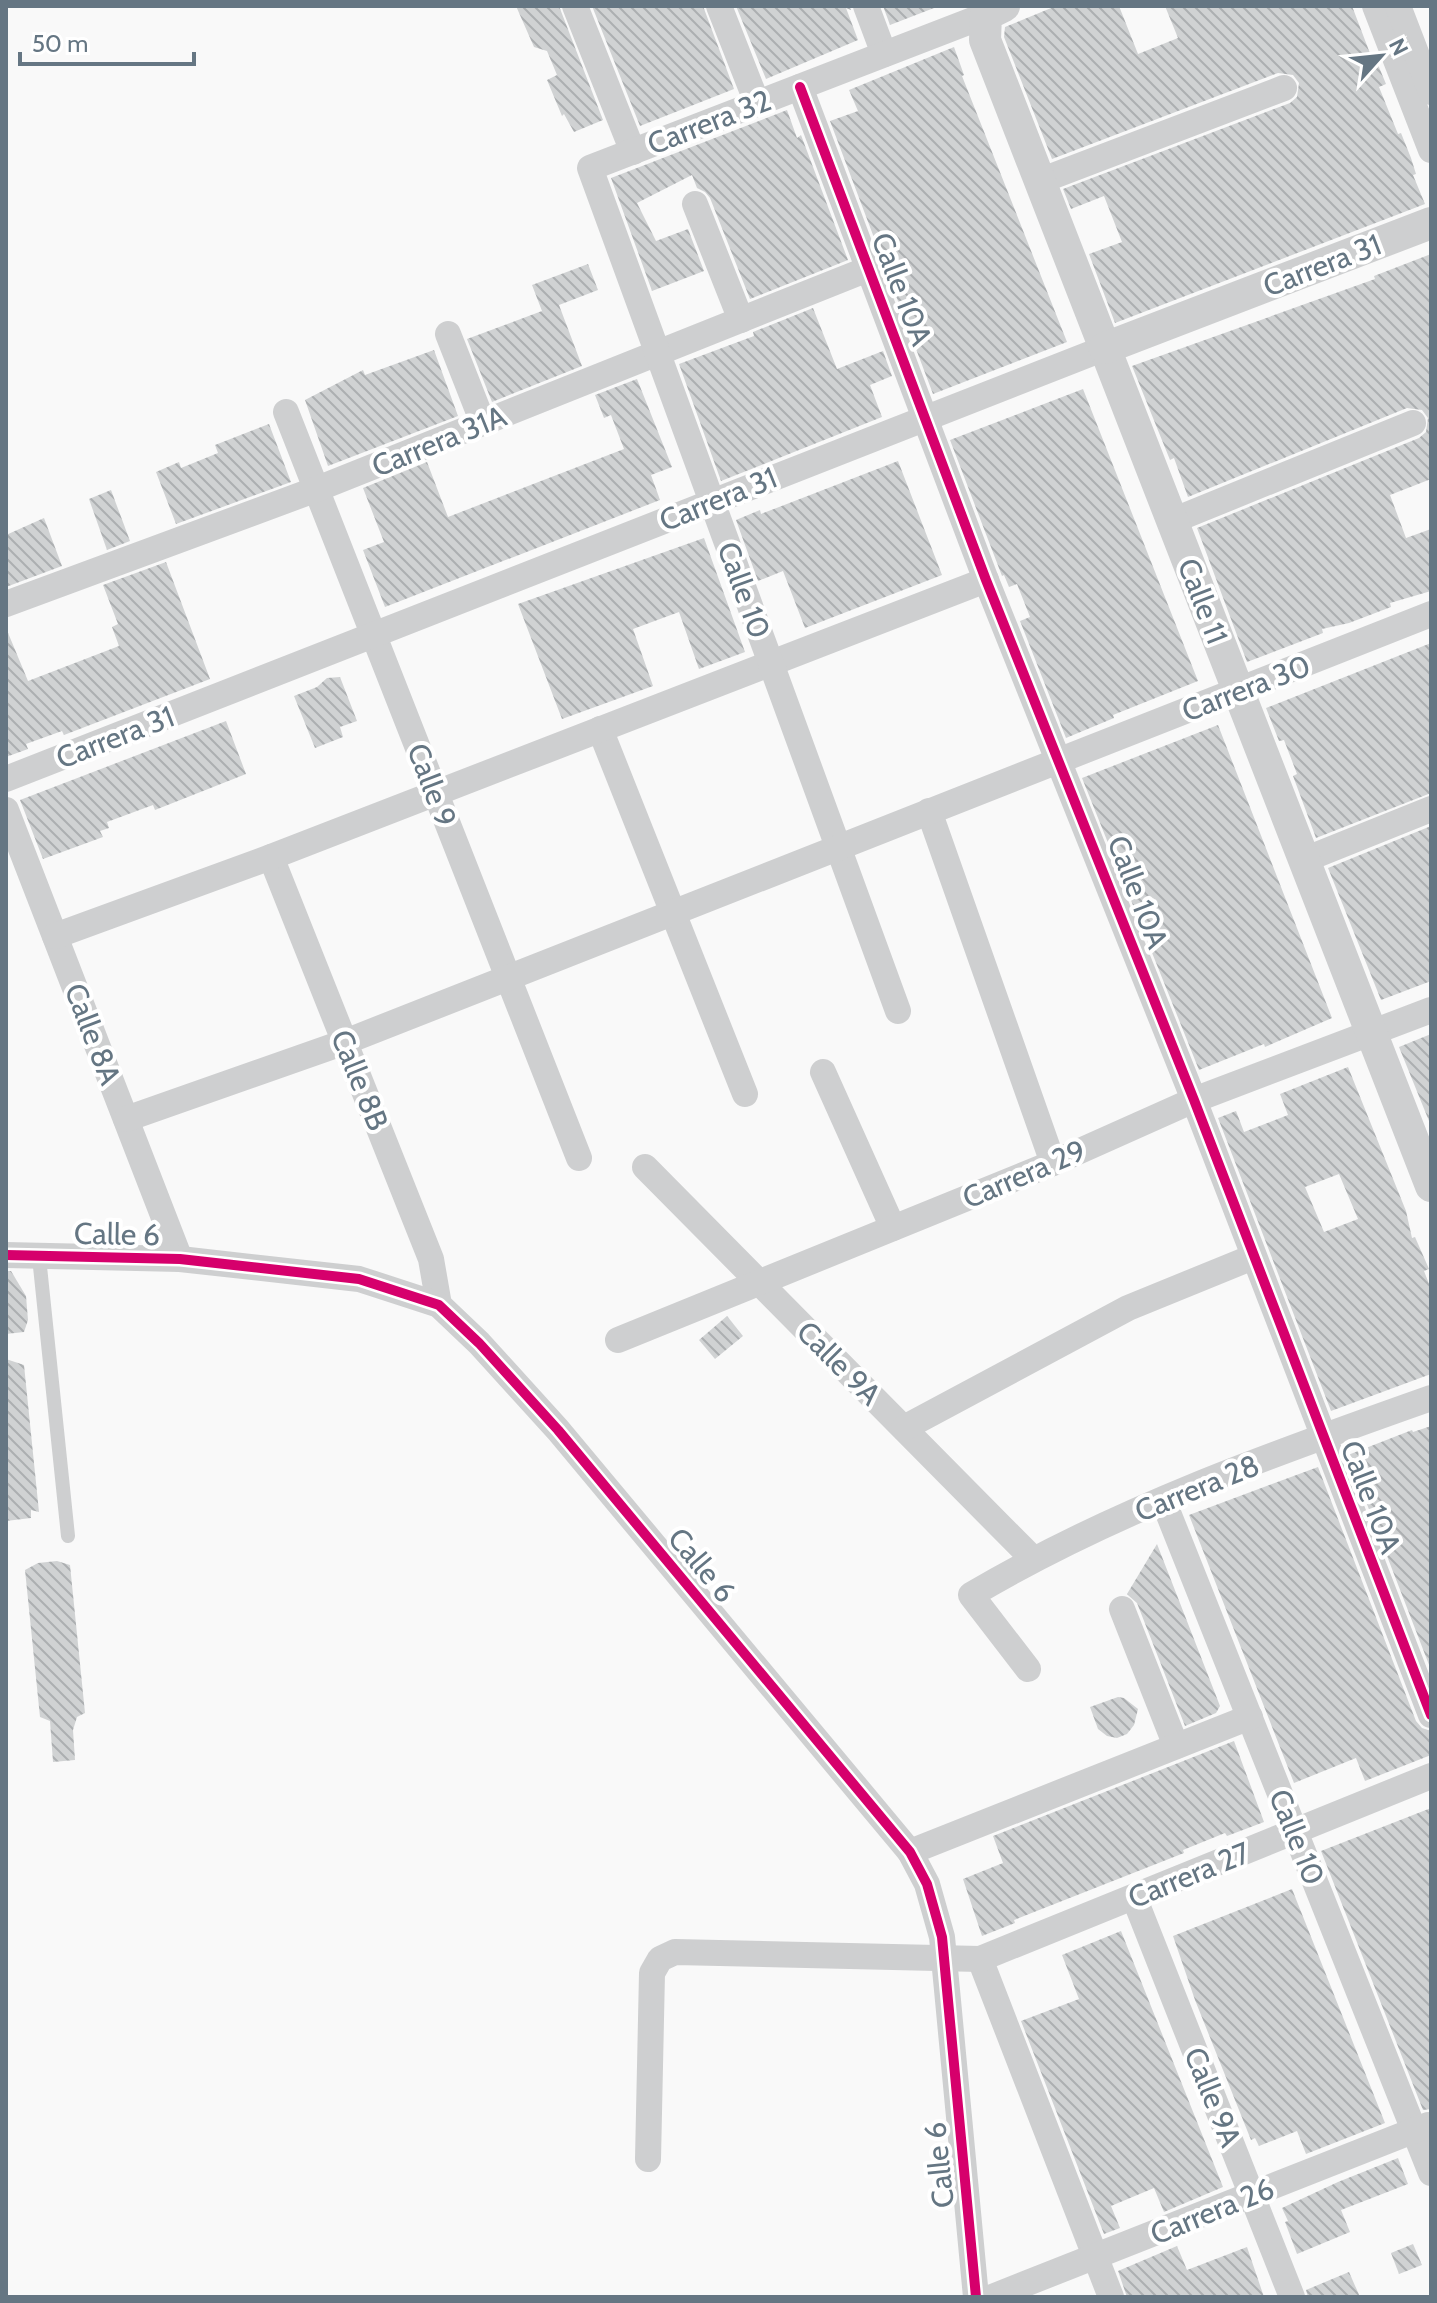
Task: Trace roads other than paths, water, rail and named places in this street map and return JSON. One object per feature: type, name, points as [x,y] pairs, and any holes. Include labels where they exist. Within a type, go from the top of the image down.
[{"type":"street","points":[[575,6],[633,152]]},
{"type":"street","points":[[719,6],[757,103]]},
{"type":"street","points":[[866,6],[884,54]]},
{"type":"street","points":[[1375,6],[1431,150]]},
{"type":"street","points":[[1398,6],[1431,92]]},
{"type":"street","name":"Carrera 32","points":[[590,168],[1000,8]]},
{"type":"street","name":"Calle 11","points":[[1000,8],[985,40],[1431,1186]]},
{"type":"street","name":"Calle 10A","points":[[800,87],[986,580],[1194,1100],[1431,1715]]},
{"type":"street","points":[[1040,181],[1284,88]]},
{"type":"street","name":"Calle 10","points":[[590,168],[898,1011]]},
{"type":"street","points":[[695,204],[741,320]]},
{"type":"street","name":"Carrera 31","points":[[6,779],[924,417],[1431,223]]},
{"type":"street","name":"Carrera 31A","points":[[6,604],[317,489],[868,269]]},
{"type":"street","points":[[448,334],[483,423]]},
{"type":"street","name":"Calle 9","points":[[286,412],[579,1158]]},
{"type":"street","points":[[1172,521],[1413,423]]},
{"type":"street","points":[[55,936],[271,857],[986,580]]},
{"type":"street","name":"Carrera 30","points":[[126,1119],[345,1042],[508,979],[1431,614]]},
{"type":"street","points":[[600,729],[745,1094]]},
{"type":"street","points":[[1304,860],[1431,809]]},
{"type":"street","name":"Calle 8A","points":[[6,810],[180,1259]]},
{"type":"street","points":[[929,811],[1053,1163]]},
{"type":"street","name":"Calle 8B","points":[[271,857],[431,1259],[439,1305]]},
{"type":"street","name":"Carrera 29","points":[[618,1340],[1053,1163],[1194,1100],[1431,1010]]},
{"type":"street","points":[[823,1072],[893,1228]]},
{"type":"street","name":"Calle 9A","points":[[645,1167],[1032,1558]]},
{"type":"street","name":"Calle 6","points":[[6,1255],[180,1259],[359,1279],[439,1305],[479,1343],[558,1430],[910,1852],[927,1884],[937,1912],[943,1959],[976,2297]]},
{"type":"street","points":[[904,1428],[1128,1308],[1253,1257]]},
{"type":"street","name":"Carrera 28","points":[[1028,1669],[971,1595],[1032,1558],[1163,1500],[1431,1398]]},
{"type":"street","name":"Calle 10","points":[[1163,1500],[1295,1832],[1423,2128],[1431,2173]]},
{"type":"street","points":[[1122,1609],[1176,1746]]},
{"type":"street","points":[[910,1852],[1250,1717]]},
{"type":"street","name":"Carrera 27","points":[[648,2159],[652,1973],[660,1959],[675,1952],[980,1959],[1431,1776]]},
{"type":"street","name":"Calle 9A","points":[[1134,1897],[1292,2297]]},
{"type":"street","points":[[980,1959],[1111,2297]]},
{"type":"street","name":"Carrera 26","points":[[992,2297],[1423,2128]]},
{"type":"lane","points":[[39,1257],[68,1536]]}]
